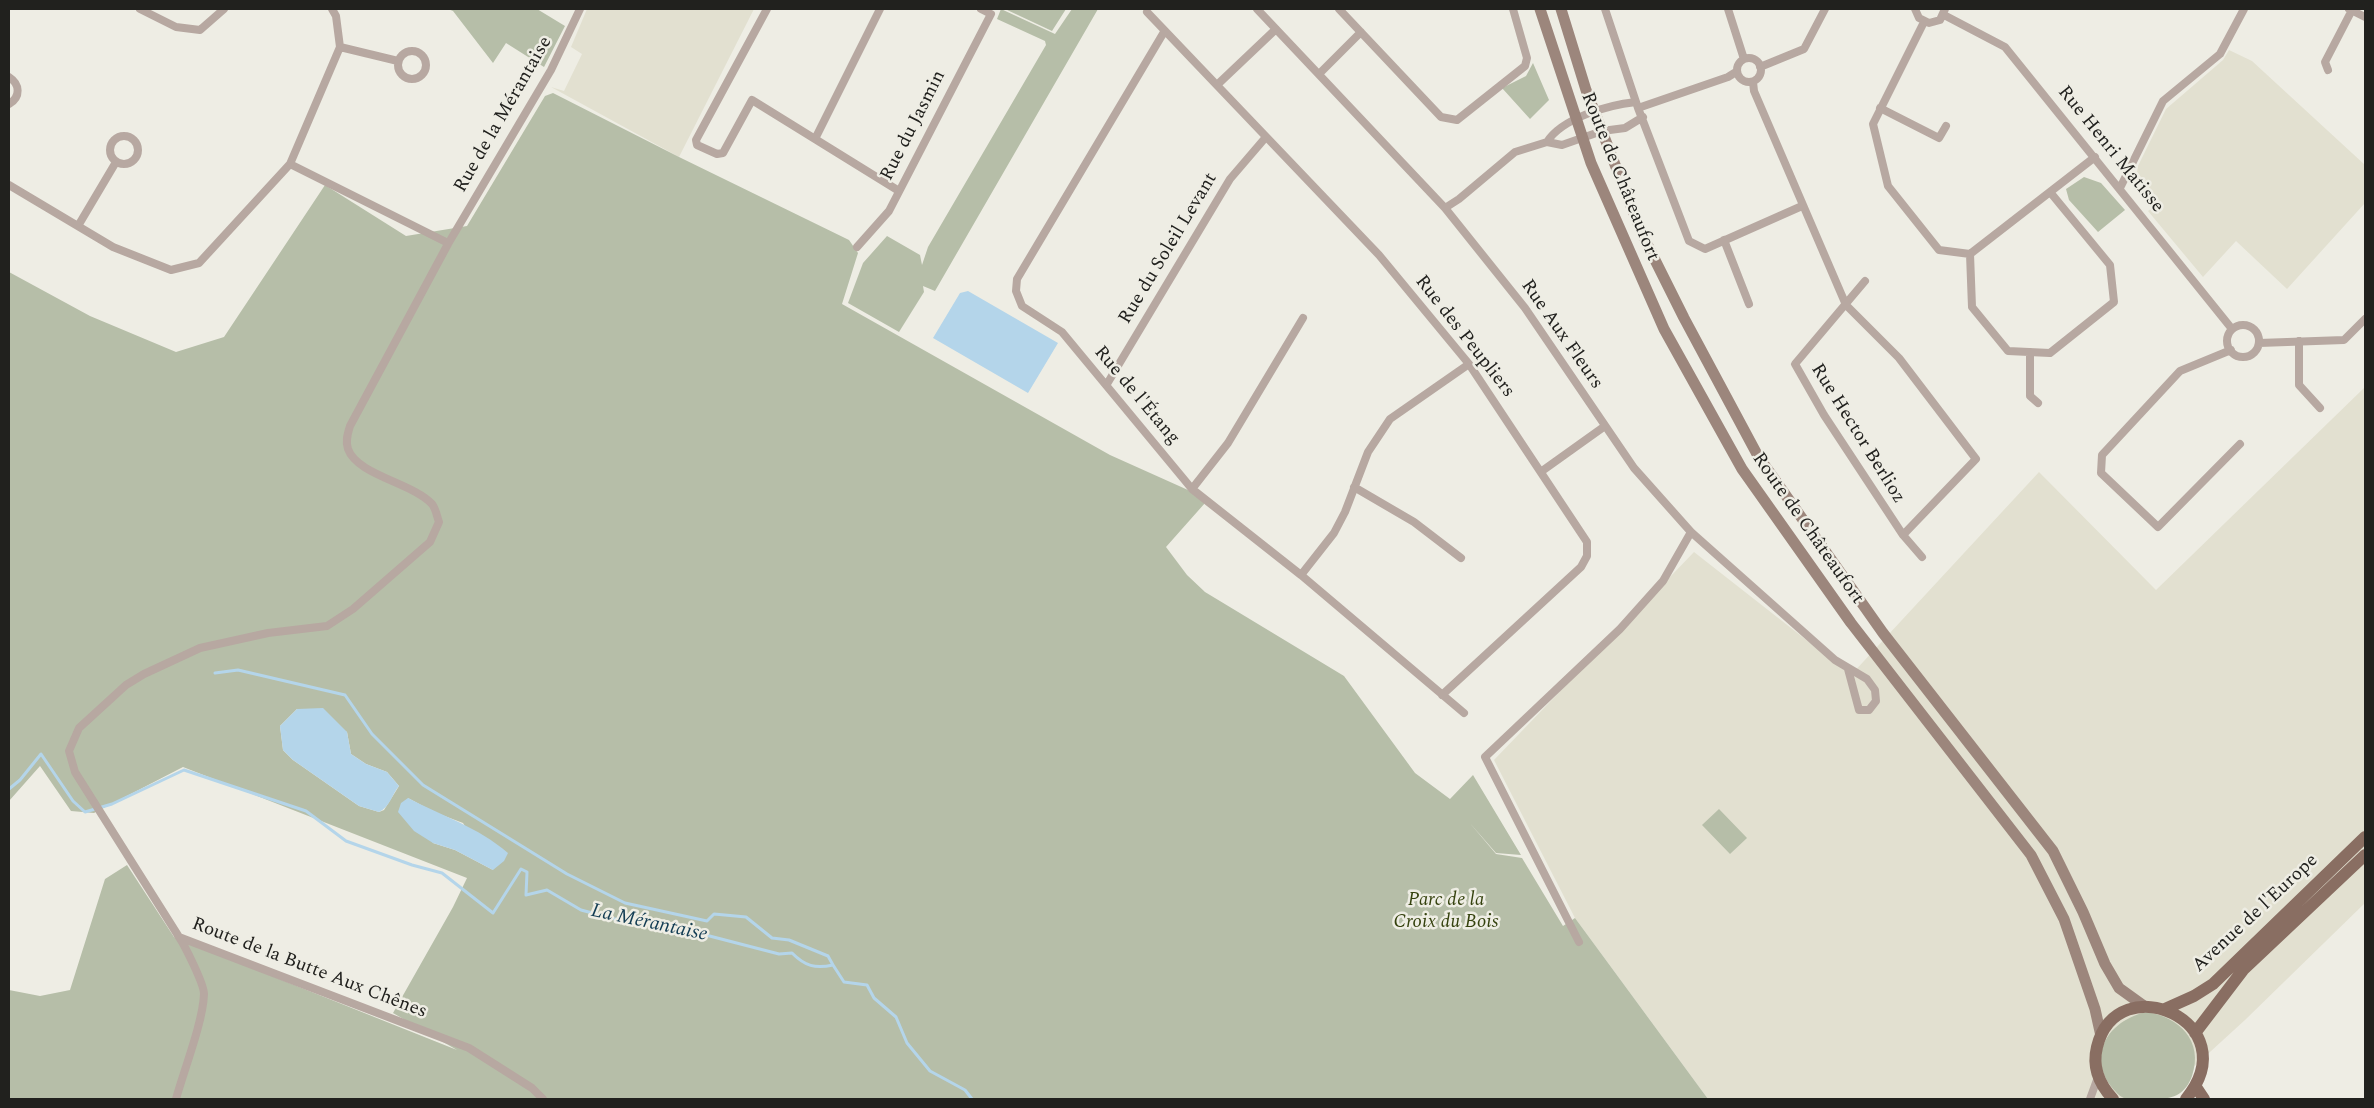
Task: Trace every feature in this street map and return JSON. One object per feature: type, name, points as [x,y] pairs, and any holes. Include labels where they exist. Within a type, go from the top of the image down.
[{"type":"main road","name":"Route de Châteaufort","points":[[1540,9],[1582,138],[1664,329],[1742,469],[1851,623],[2031,856],[2064,919],[2094,1009],[2100,1036]]},
{"type":"main road","name":"Route de Châteaufort","points":[[1561,9],[1595,113],[1598,132],[1656,264],[1758,456],[1883,633],[2053,851],[2084,912],[2105,964],[2119,988],[2144,1006]]},
{"type":"main road","name":"Avenue de l'Europe","points":[[2165,1009],[2194,996],[2213,984],[2365,837]]},
{"type":"main road","name":"Avenue de l'Europe","points":[[2196,1033],[2243,970],[2365,855]]},
{"type":"main road","points":[[2112,1099],[2104,1090],[2098,1077],[2095,1060],[2100,1036],[2118,1016],[2144,1006],[2165,1009],[2182,1018],[2196,1033],[2201,1047],[2203,1063],[2196,1087],[2186,1099]]},
{"type":"main road","points":[[2196,1087],[2204,1099]]},
{"type":"street","points":[[140,9],[176,27],[200,30],[224,9]]},
{"type":"street","points":[[9,185],[113,247],[171,270],[199,263],[290,164],[340,47],[336,16],[332,9]]},
{"type":"street","name":"Rue de la Mérantaise","points":[[453,235],[552,70],[580,9]]},
{"type":"street","points":[[767,9],[696,140],[697,145],[717,154],[723,153],[752,100],[898,191]]},
{"type":"street","points":[[815,139],[880,9]]},
{"type":"street","name":"Rue du Jasmin","points":[[857,247],[889,211],[991,14],[981,9]]},
{"type":"street","name":"Rue Aux Fleurs","points":[[1257,9],[1444,208],[1526,308],[1634,468],[1691,532],[1835,660],[1866,679],[1875,690],[1876,701],[1869,710],[1859,710],[1848,669]]},
{"type":"street","points":[[1339,9],[1441,116],[1457,120],[1524,66],[1526,58],[1513,9]]},
{"type":"street","points":[[1605,9],[1637,105],[1689,241],[1705,248],[1802,206]]},
{"type":"street","points":[[1728,9],[1744,59]]},
{"type":"street","points":[[1760,67],[1804,49],[1825,9]]},
{"type":"street","points":[[1914,9],[1919,18],[1924,22],[1934,22],[1944,12]]},
{"type":"street","points":[[2120,188],[2163,101],[2220,54],[2244,9]]},
{"type":"street","points":[[2328,70],[2325,62],[2350,10],[2365,17]]},
{"type":"street","name":"Rue des Peupliers","points":[[1147,12],[1378,255],[1469,364],[1542,471],[1587,542],[1587,556],[1581,567],[1442,695]]},
{"type":"street","name":"Rue Henri Matisse","points":[[1944,12],[2005,47],[2232,329]]},
{"type":"street","points":[[1924,22],[1873,124],[1888,186],[1939,250],[1970,254],[2095,157]]},
{"type":"street","points":[[1217,85],[1276,29]]},
{"type":"street","name":"Rue de l'Étang","points":[[1164,32],[1017,279],[1016,292],[1022,306],[1062,332],[1192,489],[1301,575],[1464,713]]},
{"type":"street","points":[[1320,74],[1361,32]]},
{"type":"street","points":[[340,47],[398,61]]},
{"type":"street","points":[[1547,142],[1553,132],[1576,120],[1616,104],[1637,105],[1728,77],[1736,72],[1740,62],[1744,59],[1754,59],[1760,67],[1761,73],[1753,82],[1742,81],[1736,72]]},
{"type":"street","points":[[9,77],[14,81],[18,90],[16,99],[9,104]]},
{"type":"street","name":"Rue Hector Berlioz","points":[[1753,82],[1754,91],[1846,305],[1899,358],[1976,459],[1903,535]]},
{"type":"street","points":[[1880,108],[1939,138],[1946,126]]},
{"type":"street","points":[[1444,208],[1459,198],[1514,152],[1547,142],[1562,145],[1598,132],[1625,128],[1643,117]]},
{"type":"street","name":"Rue du Soleil Levant","points":[[1107,384],[1230,178],[1266,136]]},
{"type":"street","points":[[78,226],[116,162]]},
{"type":"street","points":[[290,164],[448,243]]},
{"type":"street","points":[[1970,254],[1972,307],[2008,351],[2050,353],[2114,302],[2110,265],[2050,192]]},
{"type":"street","name":"Route de la Butte Aux Chênes","points":[[453,235],[350,426],[347,436],[347,447],[352,456],[363,466],[415,492],[433,505],[439,522],[430,542],[353,609],[327,626],[268,633],[200,648],[144,674],[126,685],[79,728],[69,751],[75,772],[179,937],[469,1048],[532,1088],[543,1099]]},
{"type":"street","points":[[1724,240],[1749,304]]},
{"type":"street","name":"Rue Hector Berlioz","points":[[1865,281],[1795,364],[1824,415],[1903,535],[1922,557]]},
{"type":"street","points":[[1192,489],[1228,443],[1303,318]]},
{"type":"street","points":[[2259,343],[2344,340],[2365,319]]},
{"type":"street","points":[[2237,326],[2249,326],[2257,332],[2259,343],[2253,353],[2241,356],[2231,350],[2227,339],[2232,329],[2237,326]]},
{"type":"street","points":[[2299,341],[2299,385],[2320,408]]},
{"type":"street","points":[[2231,350],[2180,371],[2102,454],[2101,473],[2158,527],[2240,444]]},
{"type":"street","points":[[2030,352],[2030,396],[2038,403]]},
{"type":"street","points":[[1301,575],[1334,533],[1368,452],[1390,419],[1469,364]]},
{"type":"street","points":[[1542,471],[1605,426]]},
{"type":"street","points":[[1354,487],[1414,522],[1461,558]]},
{"type":"street","points":[[1580,942],[1485,757],[1620,629],[1663,582],[1691,532]]},
{"type":"street","points":[[176,1099],[202,1011],[204,992],[185,946],[179,937]]},
{"type":"street","points":[[2090,1099],[2098,1077]]},
{"type":"shaded area","points":[[587,9],[754,9],[679,157],[551,87],[564,91],[582,54],[571,47]]},
{"type":"shaded area","points":[[2229,50],[2252,61],[2365,165],[2365,203],[2287,289],[2236,241],[2203,277],[2148,211],[2160,202],[2137,172],[2138,166],[2166,109],[2223,60]]},
{"type":"shaded area","points":[[2365,387],[2365,903],[2245,1020],[2164,1094],[2168,1099],[1708,1099],[1575,918],[1494,760],[1694,552],[1851,675],[2039,472],[2156,590]]},
{"type":"green space","points":[[448,9],[537,9],[565,26],[544,67],[506,43],[493,63],[453,11]]},
{"type":"green space","points":[[1001,9],[1055,34],[1072,9],[1098,9],[935,291],[923,286],[924,292],[899,332],[848,303],[863,263],[887,236],[920,255],[922,265],[928,247],[1046,45],[1045,41],[997,19]]},
{"type":"green space","points":[[1005,9],[1066,9],[1052,31]]},
{"type":"green space","points":[[1533,63],[1549,100],[1530,119],[1502,88],[1526,76]]},
{"type":"green space","name":"Parc de la Croix du Bois","points":[[553,93],[849,240],[858,253],[842,304],[1110,455],[1188,490],[1205,503],[1166,547],[1187,575],[1205,592],[1344,676],[1415,773],[1450,799],[1473,775],[1521,855],[1496,853],[1469,822],[1496,854],[1522,858],[1563,926],[1575,918],[1708,1099],[9,1099],[9,990],[40,996],[70,990],[105,879],[127,865],[174,937],[457,1050],[393,1013],[453,907],[467,878],[183,767],[94,813],[71,811],[40,766],[9,801],[9,272],[90,316],[176,352],[224,337],[325,185],[406,236],[467,226],[545,96]],"holes":[[[297,709],[347,732],[351,754],[366,764],[387,772],[399,786],[384,810],[379,812],[359,806],[293,760],[283,750],[280,726]],[[408,798],[434,812],[463,823],[493,870],[455,850],[433,843]]]},
{"type":"green space","points":[[2084,177],[2101,183],[2125,210],[2098,232],[2069,200],[2066,189]]},
{"type":"green space","points":[[1719,809],[1747,838],[1730,854],[1702,825]]},
{"type":"green space","points":[[2147,1012],[2169,1019],[2186,1033],[2195,1052],[2195,1063],[2189,1082],[2179,1094],[2164,1099],[2127,1099],[2122,1097],[2110,1085],[2101,1060],[2102,1049],[2114,1029],[2134,1016]]},
{"type":"water","points":[[968,291],[1058,343],[1028,393],[933,338],[960,293]]},
{"type":"water","points":[[323,708],[347,732],[351,754],[366,764],[387,772],[399,786],[383,810],[379,812],[359,806],[293,760],[283,750],[280,726],[297,709]]},
{"type":"water","points":[[408,798],[460,822],[484,836],[508,853],[504,861],[493,870],[455,850],[433,843],[414,831],[398,812],[401,803]]},
{"type":"waterway","points":[[215,673],[238,670],[345,695],[372,734],[423,785],[567,874],[625,903],[707,921],[714,914],[746,917],[772,938],[789,940],[828,956],[833,965]]},
{"type":"waterway","name":"La Mérantaise","points":[[9,789],[20,780],[41,754],[73,801],[85,812],[112,804],[184,770],[306,811],[346,841],[412,865],[442,873],[493,913],[521,869],[527,872],[526,895],[547,890],[581,910],[630,923],[641,922],[698,933],[779,954],[792,953],[806,964],[821,967],[833,965],[844,982],[867,985],[874,998],[896,1017],[907,1043],[930,1071],[965,1090],[972,1099]]}]
